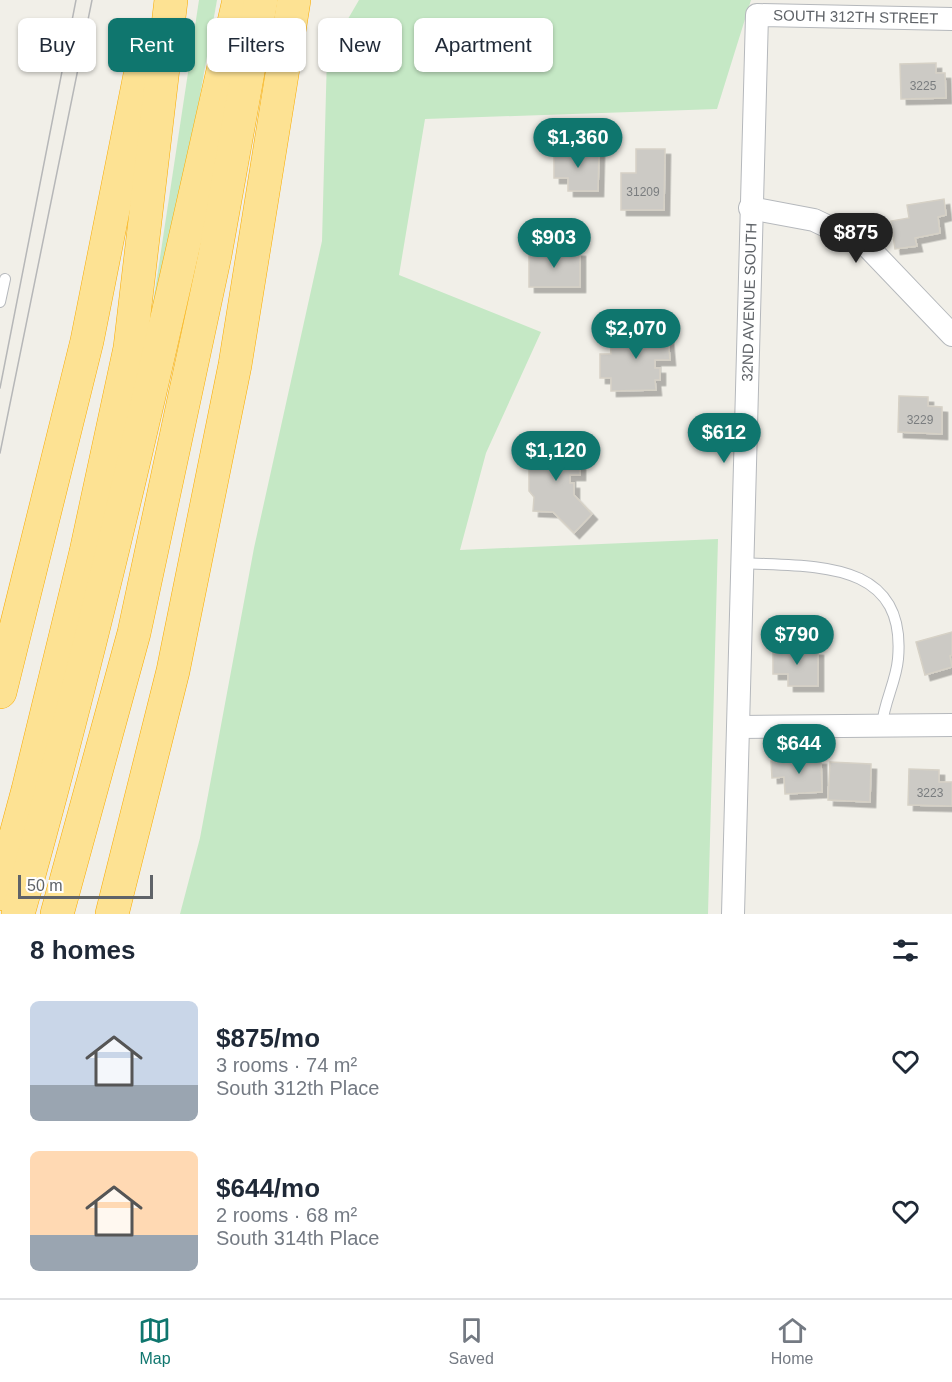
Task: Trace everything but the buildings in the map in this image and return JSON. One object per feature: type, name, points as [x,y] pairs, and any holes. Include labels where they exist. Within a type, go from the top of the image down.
[{"type":"highway","points":[[0,692],[87,341],[155,0]]},
{"type":"highway","points":[[0,894],[84,564],[130,348],[171,0]]},
{"type":"highway","points":[[18,914],[51,799],[156,367],[239,0]]},
{"type":"highway","points":[[57,914],[139,610],[215,255],[261,0]]},
{"type":"highway","points":[[112,912],[173,671],[225,411],[294,0]]},
{"type":"street","name":"SOUTH 312TH STREET","points":[[757,15],[952,19]]},
{"type":"street","name":"32ND AVENUE SOUTH","points":[[733,914],[750,208],[757,15]]},
{"type":"street","points":[[750,208],[814,219],[866,245],[952,335]]},
{"type":"street","points":[[739,727],[952,724]]},
{"type":"lane","points":[[0,302],[5,279]]},
{"type":"lane","points":[[742,563],[844,572],[873,584],[883,594],[894,620],[898,658],[882,725]]},
{"type":"green space","points":[[199,0],[217,0],[214,18],[207,18],[207,56],[183,191],[151,317],[188,72],[195,72],[195,26]]},
{"type":"green space","points":[[359,0],[751,0],[717,109],[425,119],[399,275],[541,332],[486,453],[460,550],[718,539],[708,914],[180,914],[200,838],[254,548],[322,241],[327,72],[402,72],[402,18],[349,18]]},
{"type":"tram line","points":[[0,388],[76,0]]},
{"type":"tram line","points":[[0,453],[92,0]]}]
